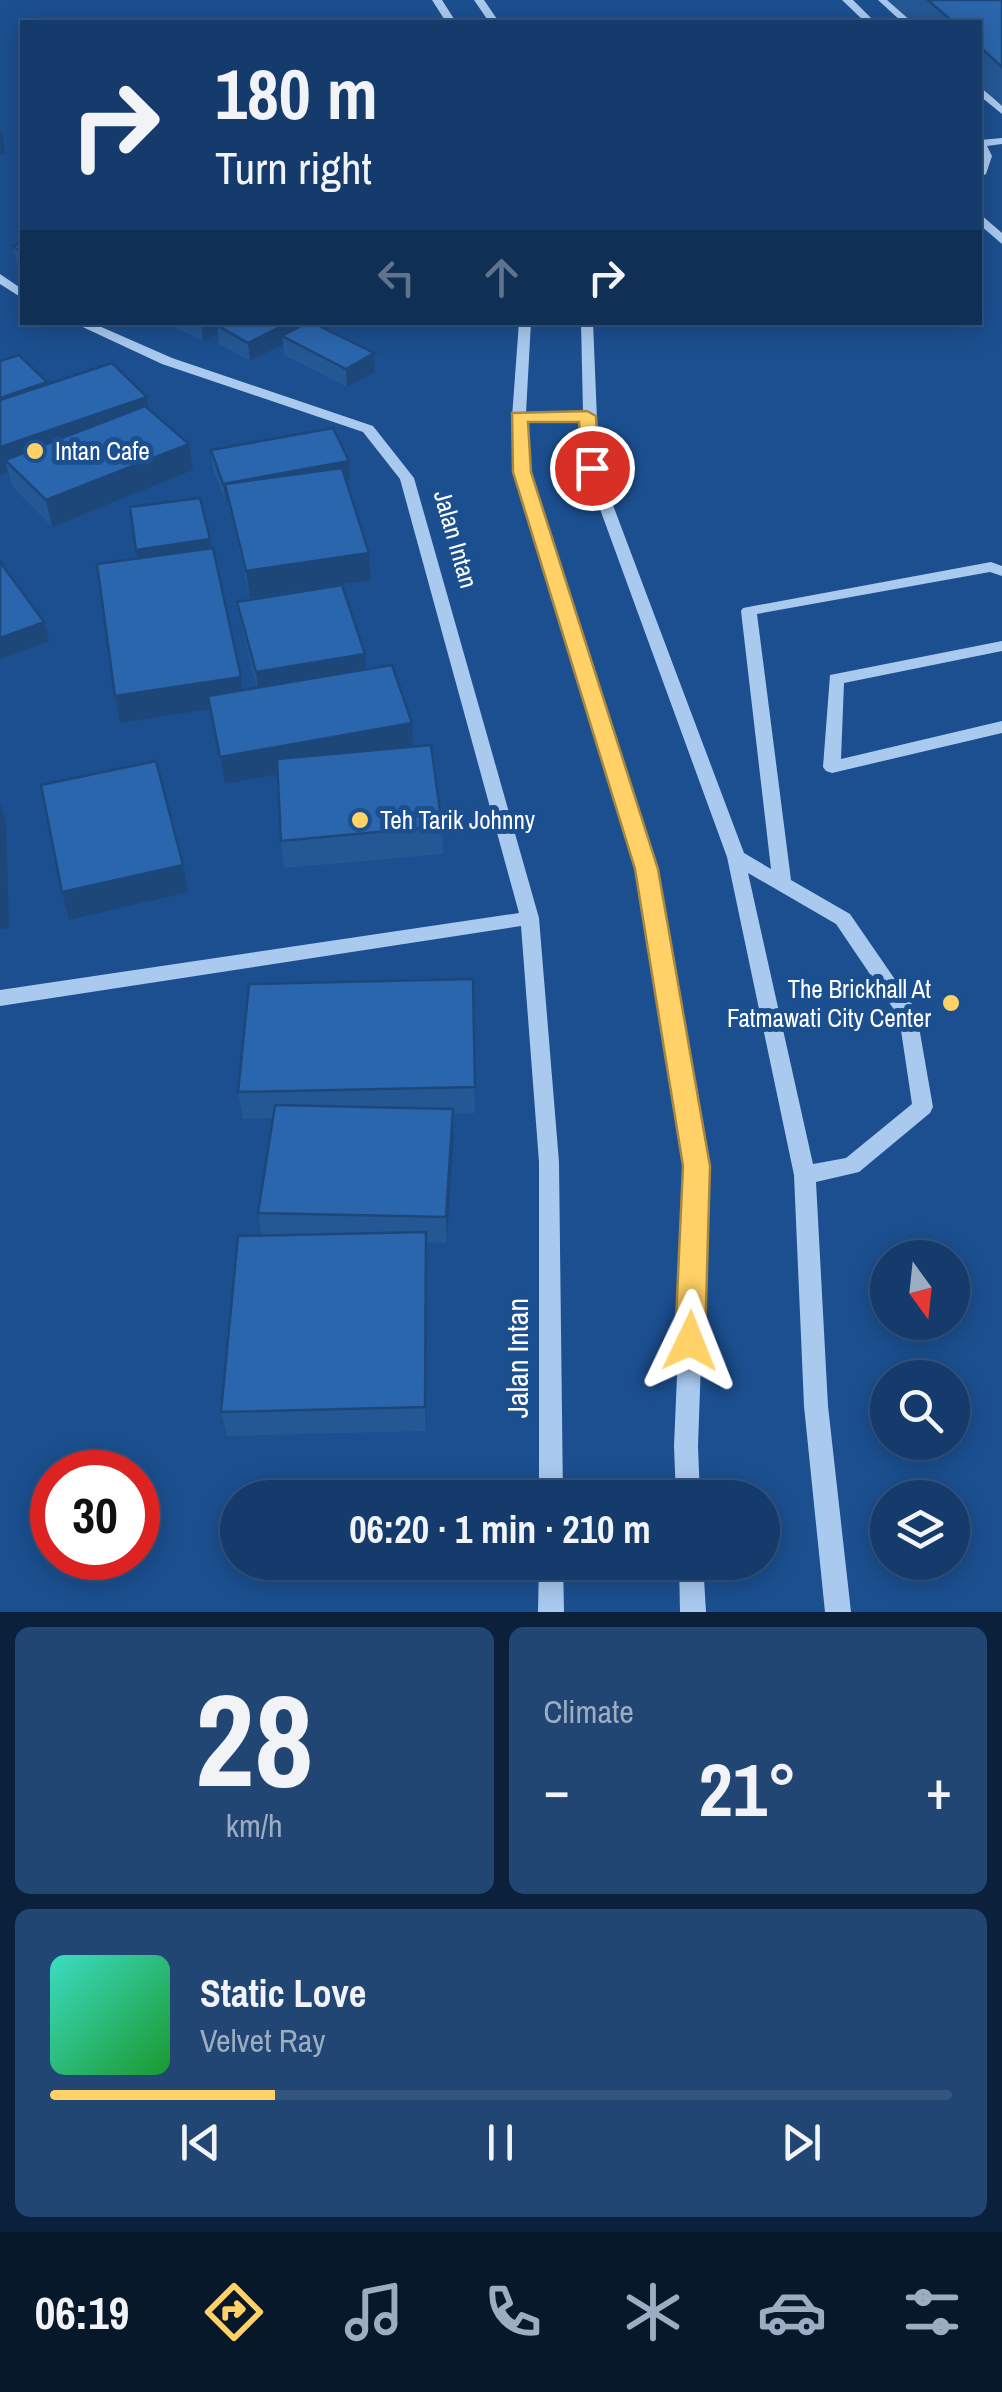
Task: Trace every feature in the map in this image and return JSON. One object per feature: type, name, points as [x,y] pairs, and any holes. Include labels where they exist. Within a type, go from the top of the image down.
[{"type":"street","points":[[847,0],[868,20]]},
{"type":"street","points":[[883,0],[905,20]]},
{"type":"street","points":[[982,92],[1002,111]]},
{"type":"street","points":[[982,169],[1002,161]]},
{"type":"street","points":[[982,220],[1002,240]]},
{"type":"street","name":"Jalan Intan","points":[[85,325],[167,362],[368,430],[408,478],[530,918],[549,1162],[550,1480]]},
{"type":"street","points":[[525,325],[518,417],[522,472],[646,869],[697,1166],[687,1480]]},
{"type":"street","points":[[587,325],[587,416],[592,468],[736,857],[805,1175],[816,1406],[838,1612]]},
{"type":"street","points":[[518,417],[587,416]]},
{"type":"street","points":[[782,883],[749,611],[991,567],[1002,572]]},
{"type":"street","points":[[1002,646],[836,679],[832,767],[1002,727]]},
{"type":"street","points":[[736,857],[843,918],[909,1015],[923,1108],[852,1166],[805,1175]]},
{"type":"street","points":[[0,998],[530,918]]},
{"type":"street","points":[[551,1580],[551,1612]]},
{"type":"street","points":[[692,1580],[694,1612]]},
{"type":"building","points":[[928,0],[1002,0],[1002,67],[982,49],[982,20],[951,20]]},
{"type":"building","points":[[217,325],[284,325],[248,343]]},
{"type":"building","points":[[303,325],[317,325],[374,353],[346,369],[282,336]]},
{"type":"building","points":[[19,355],[47,382],[0,398],[0,361]]},
{"type":"building","points":[[112,363],[147,397],[0,447],[0,400]]},
{"type":"building","points":[[145,406],[189,444],[46,500],[5,460]]},
{"type":"building","points":[[333,428],[349,461],[223,484],[211,450]]},
{"type":"building","points":[[342,468],[369,553],[246,571],[225,484]]},
{"type":"building","points":[[200,498],[210,539],[136,550],[130,507]]},
{"type":"building","points":[[213,548],[241,677],[115,696],[97,564]]},
{"type":"building","points":[[0,562],[44,622],[0,638]]},
{"type":"building","points":[[342,585],[365,654],[256,672],[237,602]]},
{"type":"building","points":[[392,665],[412,723],[220,757],[208,696]]},
{"type":"building","name":"Teh Tarik Johnny","points":[[431,745],[442,826],[281,841],[277,759]]},
{"type":"building","points":[[156,761],[183,865],[62,892],[41,785]]},
{"type":"building","points":[[473,979],[475,1087],[238,1092],[249,984]]},
{"type":"building","points":[[275,1105],[453,1109],[446,1217],[258,1213]]},
{"type":"building","points":[[426,1232],[425,1407],[221,1412],[238,1236]]},
{"type":"place","name":"Intan Cafe","points":[[35,451]]},
{"type":"place","name":"Teh Tarik Johnny","points":[[360,820]]},
{"type":"place","name":"The Brickhall At Fatmawati City Center","points":[[951,1003]]},
{"type":"route","points":[[592,468],[587,416],[518,417],[522,472],[646,869],[697,1166],[690,1341]]}]
